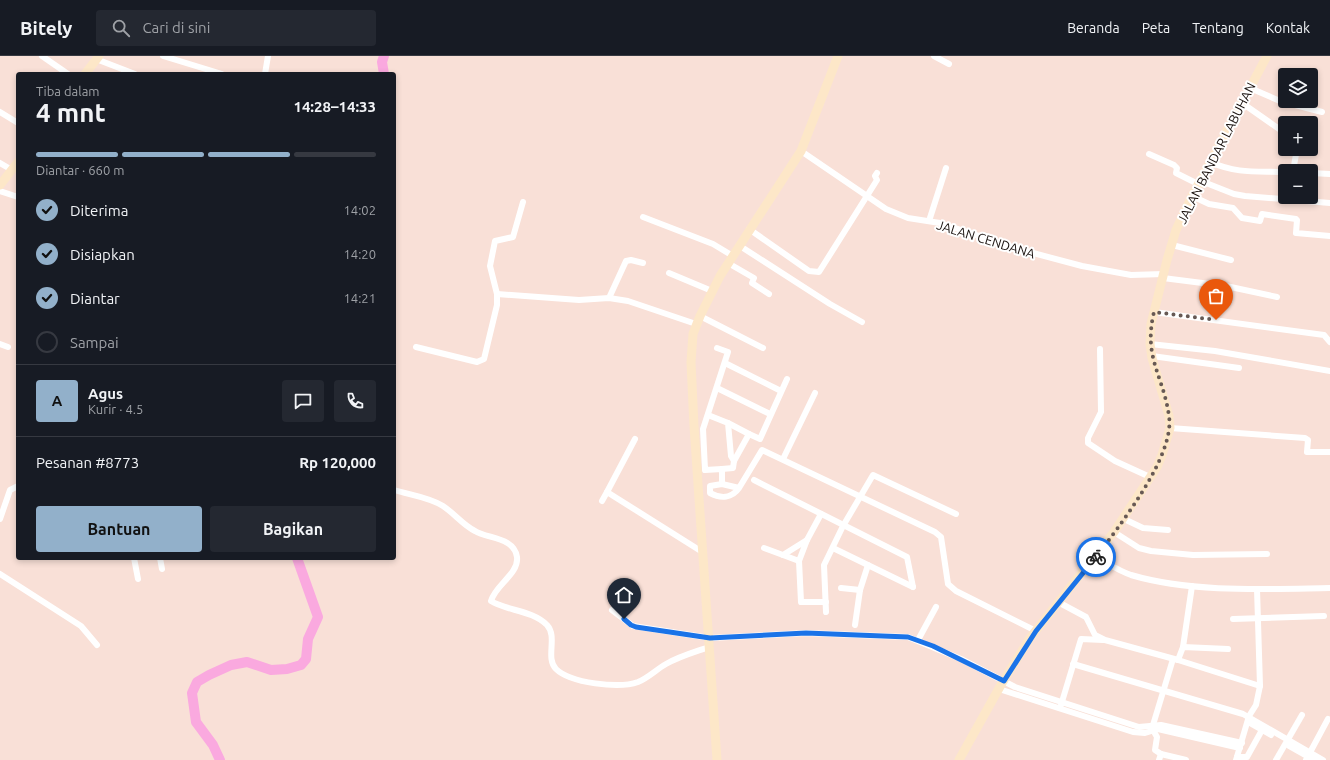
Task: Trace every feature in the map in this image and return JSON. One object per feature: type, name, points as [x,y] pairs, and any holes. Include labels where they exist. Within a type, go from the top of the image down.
[{"type":"main road","points":[[717,760],[691,344],[698,320],[712,291],[749,229],[767,206],[801,151],[838,56]]},
{"type":"main road","name":"JALAN BANDAR LABUHAN","points":[[960,760],[999,689],[1036,631],[1096,557],[1124,519],[1162,455],[1170,428],[1167,407],[1150,344],[1151,324],[1154,312],[1176,230],[1199,182],[1267,56]]},
{"type":"main road","points":[[88,72],[98,58]]},
{"type":"main road","points":[[0,184],[15,166]]},
{"type":"street","points":[[42,56],[65,72]]},
{"type":"street","points":[[164,56],[216,72]]},
{"type":"street","points":[[265,72],[268,56]]},
{"type":"street","points":[[934,56],[949,64]]},
{"type":"street","points":[[98,58],[130,72]]},
{"type":"street","points":[[1250,88],[1280,101],[1322,112]]},
{"type":"street","points":[[1242,103],[1278,128]]},
{"type":"street","points":[[0,112],[16,122]]},
{"type":"street","name":"JALAN CENDANA","points":[[801,151],[886,209],[908,218],[929,222],[1025,251],[1082,266],[1131,275],[1164,276],[1277,296]]},
{"type":"street","points":[[1149,154],[1174,165],[1177,168],[1176,173],[1234,194],[1330,203]]},
{"type":"street","points":[[1210,162],[1225,168],[1243,172],[1278,172]]},
{"type":"street","points":[[0,163],[15,166]]},
{"type":"street","points":[[929,222],[946,168]]},
{"type":"street","points":[[749,229],[809,271],[819,272],[866,196],[878,180],[875,176],[877,173]]},
{"type":"street","points":[[1318,173],[1330,174]]},
{"type":"street","points":[[0,191],[16,196]]},
{"type":"street","points":[[1192,196],[1209,204],[1233,208],[1242,218],[1260,221],[1262,214],[1296,219],[1296,233],[1330,236]]},
{"type":"street","points":[[416,347],[477,362],[482,361],[496,308],[497,294],[490,266],[495,241],[513,237],[523,202]]},
{"type":"street","points":[[643,217],[713,244],[754,278],[752,283],[769,294]]},
{"type":"street","points":[[1172,245],[1231,260]]},
{"type":"street","points":[[740,246],[830,304],[862,322]]},
{"type":"street","points":[[609,298],[626,261],[631,260],[643,263]]},
{"type":"street","points":[[669,273],[712,291]]},
{"type":"street","points":[[497,294],[579,300],[609,298],[628,301],[698,320],[763,348]]},
{"type":"street","points":[[1154,312],[1324,335],[1330,342]]},
{"type":"street","points":[[1324,335],[1330,330]]},
{"type":"street","points":[[0,344],[8,347]]},
{"type":"street","points":[[1150,344],[1215,351],[1330,371]]},
{"type":"street","points":[[717,348],[728,352],[703,429],[705,470],[733,468],[734,461],[749,434]]},
{"type":"street","points":[[1100,349],[1102,412],[1088,438],[1088,443],[1115,461],[1150,477]]},
{"type":"street","points":[[1152,356],[1239,368]]},
{"type":"street","points":[[725,364],[781,391]]},
{"type":"street","points":[[708,415],[760,439],[787,379]]},
{"type":"street","points":[[717,388],[770,414]]},
{"type":"street","points":[[783,459],[815,393]]},
{"type":"street","points":[[728,423],[731,456],[734,461]]},
{"type":"street","points":[[1170,428],[1305,438],[1308,440],[1307,452],[1330,452]]},
{"type":"street","points":[[602,501],[635,439]]},
{"type":"street","points":[[699,490],[716,496],[730,496],[739,488],[762,450],[936,532],[940,537],[948,584],[956,591],[1036,631]]},
{"type":"street","points":[[722,469],[722,484]]},
{"type":"street","points":[[826,612],[824,565],[843,526],[873,475],[956,514]]},
{"type":"street","points":[[754,480],[907,558],[913,587],[832,548]]},
{"type":"street","points":[[699,490],[722,484],[739,488]]},
{"type":"street","points":[[710,486],[710,493]]},
{"type":"street","points":[[2,521],[10,490],[16,487]]},
{"type":"street","points":[[396,491],[436,502],[476,532],[503,541],[511,546],[517,557],[516,566],[495,591],[491,601],[532,616],[546,624],[551,632],[553,665],[570,678],[600,683],[633,683],[644,679],[676,658],[709,643]]},
{"type":"street","points":[[607,492],[704,553]]},
{"type":"street","points":[[821,514],[807,540],[799,561],[801,602],[826,602]]},
{"type":"street","points":[[1124,519],[1140,528],[1168,530]]},
{"type":"street","points":[[1114,532],[1139,548],[1151,552],[1200,556],[1267,554]]},
{"type":"street","points":[[783,555],[807,540]]},
{"type":"street","points":[[764,548],[799,561]]},
{"type":"street","points":[[1096,557],[1132,575],[1192,586],[1257,589],[1330,588]]},
{"type":"street","points":[[134,560],[138,579]]},
{"type":"street","points":[[160,560],[162,569]]},
{"type":"street","points":[[854,625],[860,590],[868,565]]},
{"type":"street","points":[[0,574],[81,626],[97,645]]},
{"type":"street","points":[[1186,760],[1160,757],[1155,750],[1157,737],[1153,728],[1175,659],[1183,646],[1192,586]]},
{"type":"street","points":[[841,588],[860,590]]},
{"type":"street","points":[[1257,589],[1260,686],[1256,705],[1248,719],[1236,759],[1247,757],[1262,730]]},
{"type":"street","points":[[1058,602],[1086,617],[1095,635],[1105,640],[1175,659],[1260,686]]},
{"type":"street","points":[[918,640],[936,607]]},
{"type":"street","points":[[612,610],[633,626],[709,643],[806,633],[890,635],[918,640],[1030,695]]},
{"type":"street","points":[[1233,619],[1324,616]]},
{"type":"street","points":[[1061,705],[1081,640],[1105,640]]},
{"type":"street","points":[[1183,646],[1228,649]]},
{"type":"street","points":[[1073,664],[1164,690],[1248,719],[1314,760]]},
{"type":"street","points":[[999,689],[1030,695],[1061,705],[1132,732],[1145,733],[1153,728],[1161,727],[1241,745]]},
{"type":"street","points":[[1276,760],[1302,715]]},
{"type":"street","points":[[1248,719],[1262,730],[1286,742]]},
{"type":"street","points":[[1308,756],[1328,719]]},
{"type":"street","points":[[1308,756],[1323,760]]},
{"type":"waterway","points":[[384,56],[382,62],[384,72]]},
{"type":"waterway","points":[[220,760],[213,745],[196,722],[192,693],[197,682],[231,665],[247,662],[271,670],[287,669],[301,665],[306,659],[308,639],[318,617],[298,560]]},
{"type":"way so far","points":[[1096,557],[1124,519],[1157,467],[1170,428],[1169,416],[1163,391],[1154,366],[1150,344],[1151,324],[1154,312],[1216,320]]},
{"type":"route","points":[[624,619],[636,627],[710,638],[806,633],[890,635],[908,637],[962,659],[1004,681],[1036,631],[1096,557]]}]
